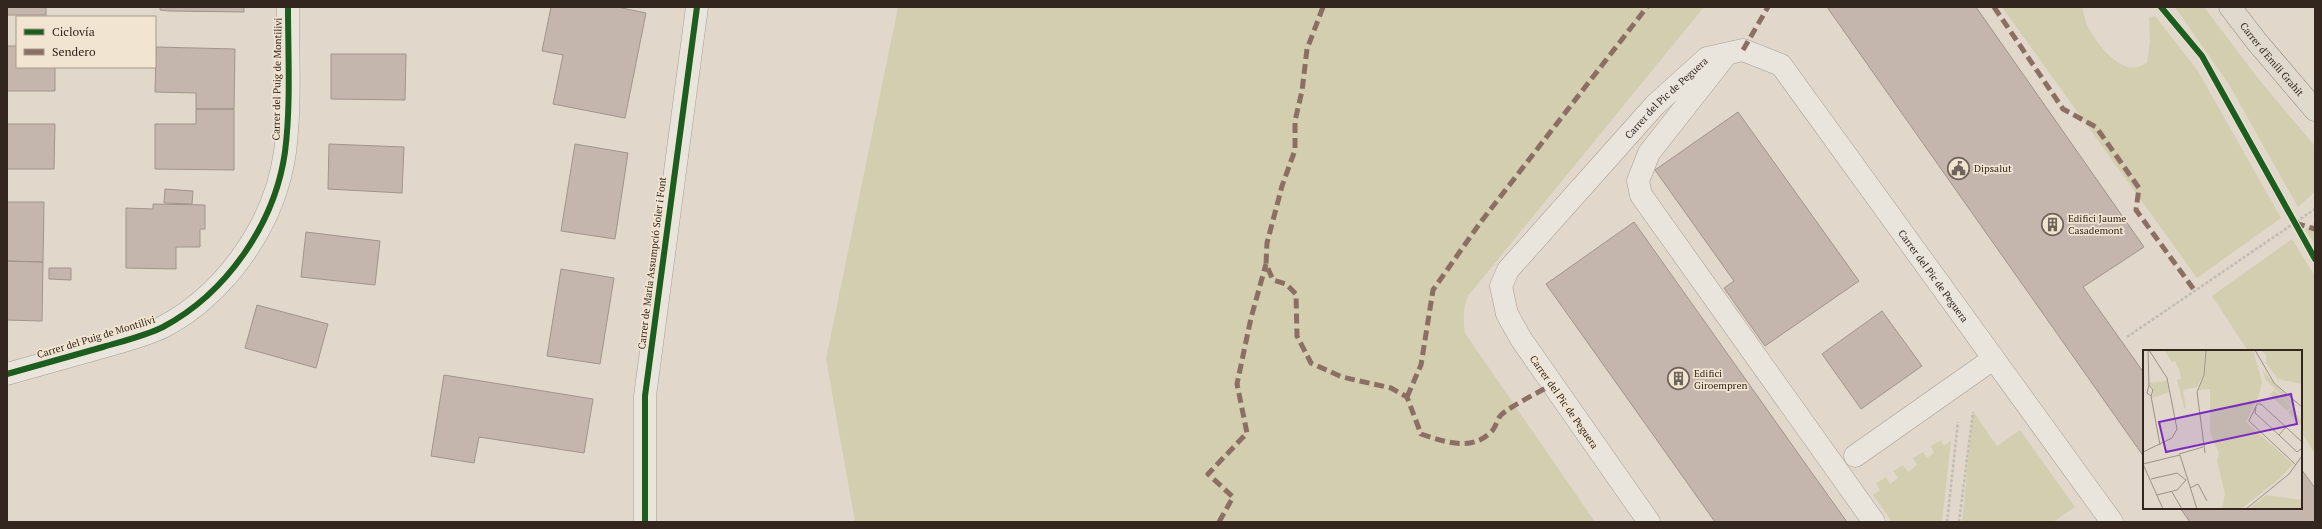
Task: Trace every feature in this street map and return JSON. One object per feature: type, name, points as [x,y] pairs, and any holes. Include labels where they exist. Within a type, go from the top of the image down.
[{"type":"main road","name":"Carrer d'Emili Grahit","points":[[2230,7],[2257,42],[2315,110]]},
{"type":"street","name":"Carrer del Puig de Montilivi","points":[[7,374],[127,340],[162,327],[202,299],[240,260],[266,216],[278,186],[285,152],[288,7]]},
{"type":"street","name":"Carrer de Maria Assumpció Soler i Font","points":[[645,522],[645,396],[697,7]]},
{"type":"street","name":"Carrer del Pic de Peguera","points":[[1649,522],[1521,339],[1507,314],[1501,286],[1508,270],[1655,105],[1707,58],[1743,50],[1781,64],[2112,522]]},
{"type":"street","points":[[1727,54],[1649,153],[1638,181],[1641,195],[1874,522]]},
{"type":"street","points":[[1855,456],[1993,359]]},
{"type":"path","points":[[2127,337],[2315,208]]},
{"type":"path","points":[[2291,216],[2298,229]]},
{"type":"path","points":[[1959,522],[1973,411]]},
{"type":"path","points":[[1947,522],[1959,414]]},
{"type":"shaded area","points":[[898,7],[1704,7],[1468,296],[1465,305],[1465,333],[1595,522],[855,522],[826,359]]},
{"type":"shaded area","points":[[2002,7],[2082,7],[2091,33],[2104,50],[2120,64],[2129,67],[2138,67],[2147,62],[2150,41],[2149,18],[2155,16],[2198,71],[2281,218],[2197,278]]},
{"type":"shaded area","points":[[2175,7],[2204,7],[2261,82],[2315,146],[2315,192],[2298,207],[2228,83]]},
{"type":"shaded area","points":[[2315,222],[2315,244],[2305,229]]},
{"type":"shaded area","points":[[2292,239],[2315,276],[2315,454],[2302,434],[2302,350],[2247,350],[2212,296]]},
{"type":"shaded area","points":[[1973,411],[1997,446],[2020,430],[2075,507],[2053,522],[1962,522]]},
{"type":"shaded area","points":[[1941,440],[1944,446],[1951,441],[1942,522],[1892,522],[1873,495],[1880,490],[1876,483],[1886,477],[1890,484],[1898,478],[1893,471],[1903,465],[1908,472],[1917,465],[1913,458],[1923,452],[1927,458],[1934,453],[1931,446]]},
{"type":"building","points":[[7,7],[46,7],[46,15],[7,15]]},
{"type":"building","points":[[160,7],[244,7],[244,12],[169,11],[160,10]]},
{"type":"building","points":[[551,7],[617,7],[646,13],[625,118],[553,104],[563,55],[542,51]]},
{"type":"building","name":"Edifici Jaume Casademont","points":[[1827,7],[1976,7],[2144,247],[2083,287],[2143,372],[2143,456]]},
{"type":"building","points":[[7,46],[16,46],[16,68],[55,68],[55,91],[7,91]]},
{"type":"building","points":[[156,47],[235,49],[234,109],[196,109],[196,93],[155,92]]},
{"type":"building","points":[[331,54],[406,54],[405,100],[331,99]]},
{"type":"building","points":[[196,109],[234,109],[234,170],[155,169],[155,124],[196,124]]},
{"type":"building","points":[[1738,112],[1859,281],[1765,346],[1724,288],[1734,281],[1655,170]]},
{"type":"building","points":[[7,124],[55,124],[54,169],[7,169]]},
{"type":"building","points":[[329,144],[404,147],[402,193],[328,189]]},
{"type":"building","points":[[575,144],[628,153],[615,239],[561,231]]},
{"type":"building","points":[[165,189],[193,191],[192,204],[164,203]]},
{"type":"building","points":[[7,202],[44,202],[43,262],[7,261]]},
{"type":"building","points":[[153,204],[205,205],[205,229],[200,229],[200,247],[176,247],[176,269],[126,268],[126,208],[153,209]]},
{"type":"building","name":"Edifici Giroempren","points":[[1634,222],[1847,522],[1715,522],[1546,284]]},
{"type":"building","points":[[306,232],[380,241],[375,285],[301,277]]},
{"type":"building","points":[[7,261],[43,262],[42,321],[7,320]]},
{"type":"building","points":[[49,268],[71,268],[71,280],[49,279]]},
{"type":"building","points":[[561,269],[614,278],[600,364],[547,356]]},
{"type":"building","points":[[257,305],[328,324],[316,368],[245,348]]},
{"type":"building","points":[[1882,311],[1922,366],[1861,409],[1822,354]]},
{"type":"building","points":[[444,375],[593,399],[584,453],[479,437],[474,463],[431,456]]},
{"type":"building","points":[[2302,470],[2315,488],[2315,522],[2190,522],[2181,509],[2302,509]]},
{"type":"marked path","points":[[1323,7],[1307,49],[1302,91],[1295,121],[1295,150],[1282,186],[1267,243],[1266,264],[1273,280],[1286,284],[1296,294],[1297,336],[1311,363],[1342,377],[1391,388],[1407,397],[1421,434],[1439,440],[1458,443],[1476,441],[1484,437],[1492,431],[1501,415],[1506,411],[1551,385]]},
{"type":"marked path","points":[[1407,397],[1421,365],[1433,290],[1480,223],[1647,7]]},
{"type":"marked path","points":[[1743,50],[1768,7]]},
{"type":"marked path","points":[[1994,7],[2063,109],[2096,127],[2139,188],[2136,210],[2195,291]]},
{"type":"marked path","points":[[2295,223],[2315,229]]},
{"type":"marked path","points":[[1219,522],[1233,497],[1208,474],[1247,433],[1237,384],[1251,318],[1266,264]]},
{"type":"cycle path","points":[[7,374],[134,338],[163,327],[186,313],[208,295],[227,275],[244,253],[259,230],[271,205],[280,179],[285,152],[289,98],[288,7]]},
{"type":"cycle path","points":[[645,522],[645,396],[697,7]]},
{"type":"cycle path","points":[[2161,7],[2202,56],[2315,259]]},
{"type":"place","name":"Dipsalut","points":[[1959,168]]},
{"type":"place","name":"Edifici Jaume Casademont","points":[[2053,224]]},
{"type":"place","name":"Edifici Giroempren","points":[[1679,379]]}]
